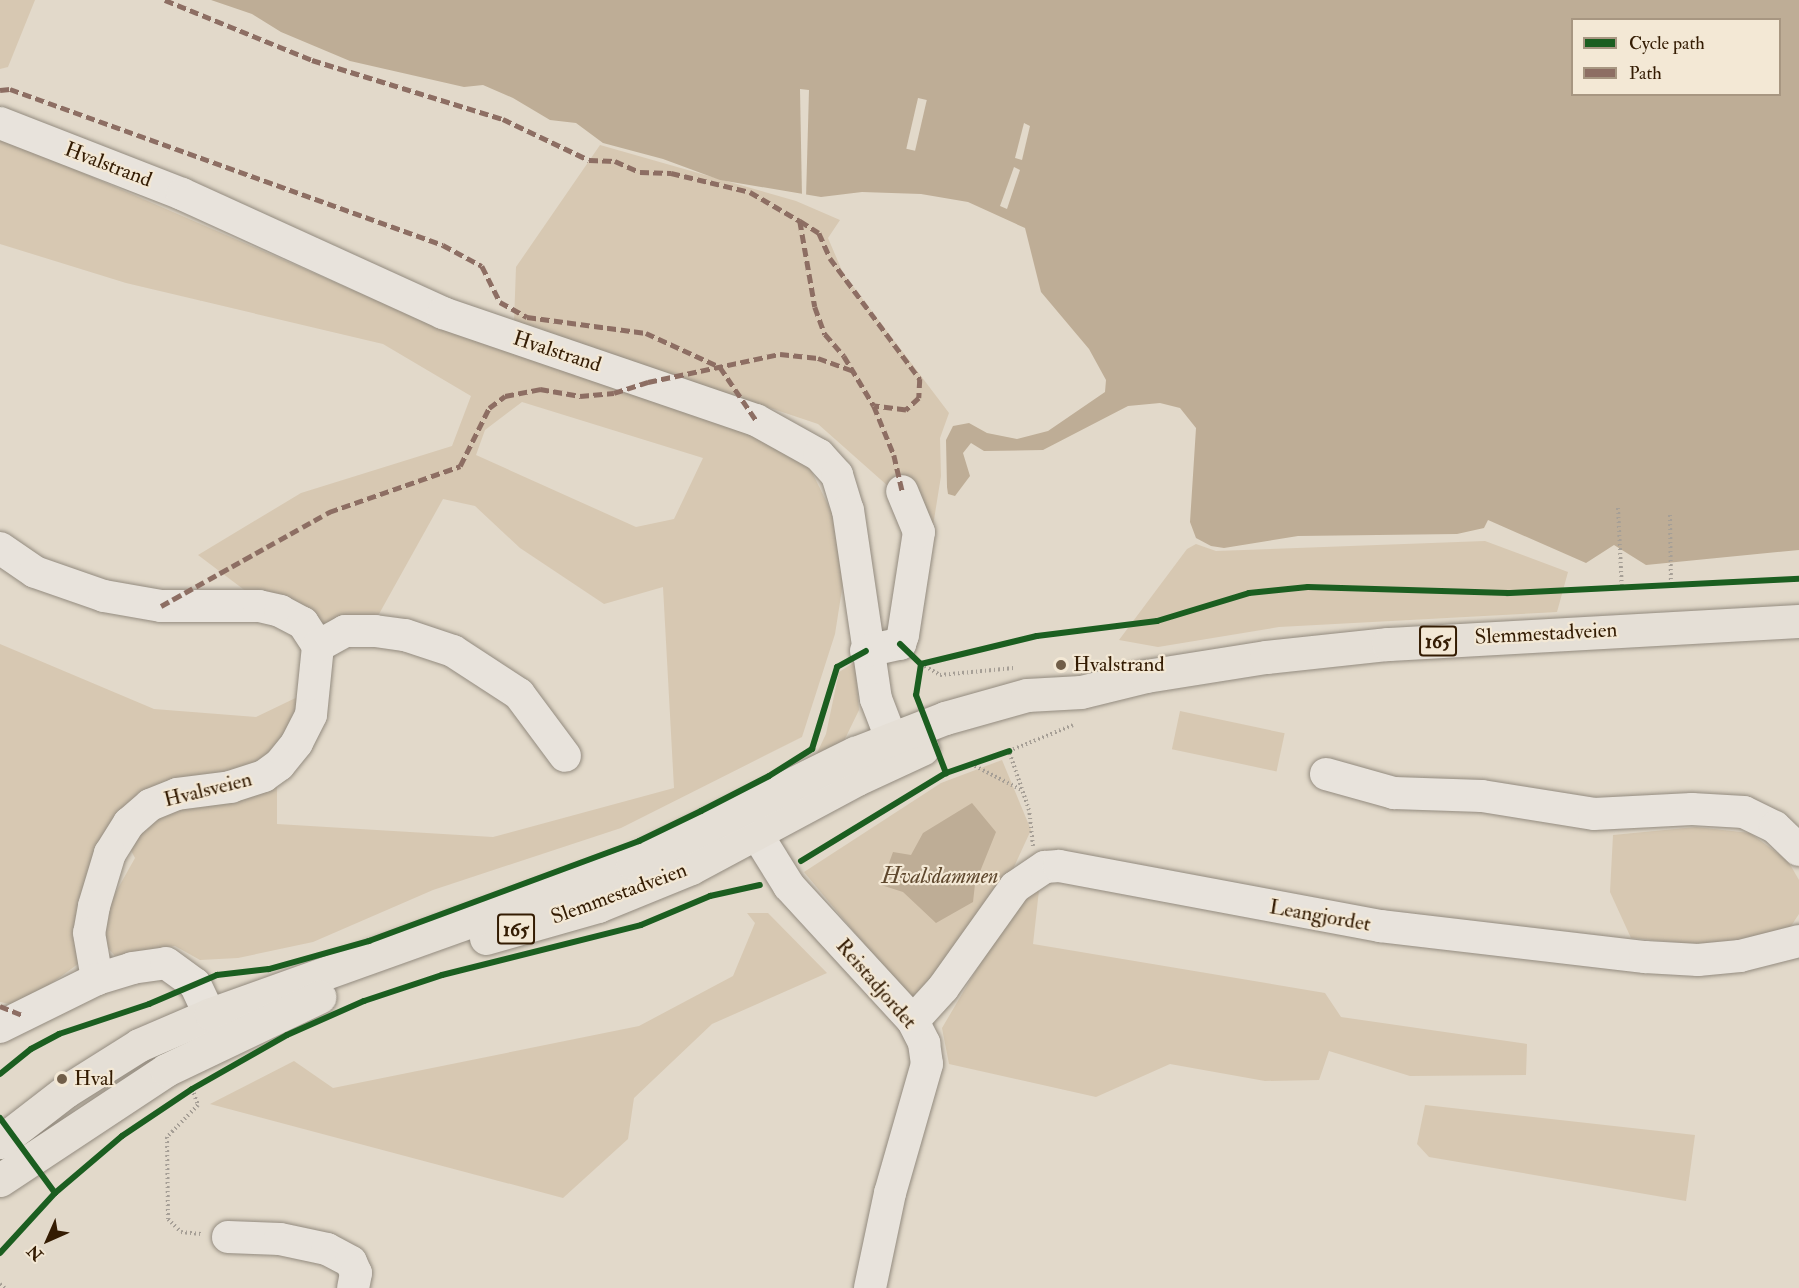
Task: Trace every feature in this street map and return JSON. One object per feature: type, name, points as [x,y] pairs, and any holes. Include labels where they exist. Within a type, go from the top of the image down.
[{"type":"main road","name":"Slemmestadveien","points":[[0,1142],[101,1068],[139,1045],[216,1027],[632,863],[748,822],[896,748],[1035,717],[1080,692],[1185,669],[1388,644],[1799,621]]},
{"type":"main road","name":"Slemmestadveien","points":[[0,1180],[133,1089],[216,1027]]},
{"type":"street","name":"Hvalstrand","points":[[0,123],[182,194],[443,313],[756,420],[796,440],[819,455],[837,475],[849,510],[866,651],[876,699],[896,748]]},
{"type":"street","points":[[866,651],[910,654],[919,532],[902,491]]},
{"type":"street","points":[[0,548],[35,572],[104,596],[161,606],[259,606],[280,611],[303,623],[318,646],[345,631],[375,631],[405,635],[453,651],[519,694],[565,756]]},
{"type":"street","name":"Hvalsveien","points":[[97,979],[89,933],[94,906],[110,853],[129,823],[150,806],[177,794],[231,787],[264,776],[279,765],[297,743],[311,715],[318,646]]},
{"type":"street","points":[[1326,774],[1394,793],[1482,796],[1594,814],[1692,809],[1744,812],[1775,827],[1799,850]]},
{"type":"street","name":"Reistadjordet","points":[[748,822],[789,886],[913,1021],[924,1043],[927,1064],[890,1193],[870,1288]]},
{"type":"street","name":"Leangjordet","points":[[1032,873],[1059,866],[1380,926],[1645,957],[1698,960],[1740,956],[1799,941]]},
{"type":"street","points":[[913,1021],[943,988],[1015,887],[1032,873]]},
{"type":"street","points":[[0,1027],[97,979],[132,968],[166,963],[195,984],[216,1027]]},
{"type":"street","points":[[228,1236],[280,1239],[327,1249],[351,1262],[356,1274],[353,1288]]},
{"type":"path","points":[[1618,508],[1622,589]]},
{"type":"path","points":[[1670,515],[1671,587]]},
{"type":"path","points":[[1663,587],[1683,586]]},
{"type":"path","points":[[1611,590],[1630,589]]},
{"type":"path","points":[[910,654],[932,661]]},
{"type":"path","points":[[910,654],[940,675],[1020,667]]},
{"type":"path","points":[[910,654],[918,672]]},
{"type":"path","points":[[999,754],[1073,725]]},
{"type":"path","points":[[1009,751],[1029,810],[1032,873]]},
{"type":"path","points":[[963,767],[981,761]]},
{"type":"path","points":[[971,764],[1023,791]]},
{"type":"path","points":[[182,1096],[201,1084]]},
{"type":"path","points":[[192,1089],[198,1105],[167,1137],[168,1219],[181,1232],[228,1236]]},
{"type":"path","points":[[0,1284],[6,1288]]},
{"type":"shaded area","points":[[0,0],[35,0],[8,67],[0,69]]},
{"type":"shaded area","points":[[0,137],[450,332],[760,434],[806,460],[832,513],[843,583],[835,634],[802,737],[621,828],[433,890],[313,942],[238,958],[200,960],[175,946],[115,956],[102,941],[112,899],[135,858],[118,826],[78,964],[20,1006],[0,1002],[0,644],[154,709],[256,717],[308,692],[312,662],[299,631],[198,555],[301,493],[452,446],[471,396],[383,344],[126,283],[0,244]],"holes":[[[522,402],[703,458],[674,519],[636,527],[476,455],[485,430]],[[443,499],[475,506],[520,548],[604,604],[663,587],[674,788],[493,837],[277,824],[277,777],[338,623],[374,623]]]},
{"type":"shaded area","points":[[600,145],[796,201],[840,220],[828,238],[843,273],[949,413],[940,438],[941,476],[933,526],[818,424],[514,322],[516,267]]},
{"type":"shaded area","points":[[1485,541],[1568,572],[1557,612],[1279,627],[1158,647],[1119,640],[1187,549],[1196,544],[1216,551]]},
{"type":"shaded area","points":[[855,662],[859,710],[842,745],[816,755],[826,734],[839,672]]},
{"type":"shaded area","points":[[1180,711],[1285,733],[1277,771],[1172,749]]},
{"type":"shaded area","points":[[1002,760],[1031,830],[1007,882],[935,980],[911,1000],[804,872],[941,783]]},
{"type":"shaded area","points":[[1696,827],[1750,833],[1788,861],[1799,880],[1799,914],[1783,938],[1739,948],[1631,938],[1610,892],[1613,835]]},
{"type":"shaded area","points":[[1040,881],[1033,944],[1325,993],[1341,1017],[1527,1044],[1526,1075],[1410,1076],[1329,1051],[1319,1080],[1265,1081],[1170,1064],[1096,1097],[949,1064],[942,1028],[1018,899]]},
{"type":"shaded area","points":[[747,913],[768,913],[827,973],[712,1024],[634,1098],[628,1139],[563,1198],[210,1104],[294,1061],[333,1088],[639,1026],[733,976],[755,923]]},
{"type":"shaded area","points":[[1425,1105],[1695,1135],[1686,1201],[1429,1157],[1417,1144]]},
{"type":"water","points":[[211,0],[1799,0],[1799,550],[1646,565],[1614,545],[1586,563],[1488,520],[1484,528],[1457,534],[1298,536],[1224,548],[1211,546],[1196,538],[1190,522],[1196,428],[1180,408],[1160,403],[1128,406],[1043,450],[984,451],[971,443],[963,453],[970,476],[955,496],[948,494],[946,440],[953,426],[969,423],[987,433],[1017,439],[1048,431],[1105,392],[1106,380],[1089,349],[1041,292],[1025,228],[968,202],[921,194],[862,192],[821,197],[720,180],[663,159],[603,143],[576,123],[550,120],[513,98],[483,85],[464,87],[350,61],[281,32],[252,14]]},
{"type":"water","name":"Hvalsdammen","points":[[972,803],[996,832],[975,884],[973,902],[936,923],[903,892],[881,885],[893,852],[911,855],[923,833]]},
{"type":"pier","points":[[800,89],[809,90],[806,198],[802,197]]},
{"type":"pier","points":[[918,98],[927,100],[915,151],[906,149]]},
{"type":"pier","points":[[1024,123],[1030,126],[1022,160],[1015,158]]},
{"type":"pier","points":[[1014,167],[1020,170],[1007,209],[1000,206]]},
{"type":"marked path","points":[[165,0],[312,60],[503,119],[589,160],[615,161],[640,172],[671,173],[750,192],[800,221],[815,307],[825,334],[844,356],[874,406],[894,455],[902,491]]},
{"type":"marked path","points":[[0,90],[10,89],[443,245],[482,266],[500,302],[527,317],[646,333],[720,367],[756,420]]},
{"type":"marked path","points":[[800,221],[819,233],[830,258],[920,379],[919,398],[906,410],[874,406]]},
{"type":"marked path","points":[[161,606],[329,512],[460,466],[489,408],[505,396],[540,389],[580,396],[614,393],[648,382],[780,354],[818,358],[854,371]]},
{"type":"marked path","points":[[0,1006],[22,1015]]},
{"type":"cycle path","points":[[900,644],[921,664],[1037,636],[1157,621],[1249,593],[1308,587],[1508,593],[1799,579]]},
{"type":"cycle path","points":[[0,1074],[31,1049],[59,1034],[149,1004],[217,975],[269,969],[369,941],[639,841],[701,811],[769,776],[812,749],[837,667],[866,651]]},
{"type":"cycle path","points":[[921,664],[916,695],[946,773]]},
{"type":"cycle path","points":[[801,861],[946,773],[1009,751]]},
{"type":"cycle path","points":[[0,1253],[55,1193],[122,1136],[192,1089],[287,1035],[364,1001],[442,975],[641,925],[710,896],[760,885]]},
{"type":"cycle path","points":[[0,1118],[55,1193]]},
{"type":"place","name":"Hvalstrand","points":[[1061,665]]},
{"type":"place","name":"Hval","points":[[62,1079]]}]
